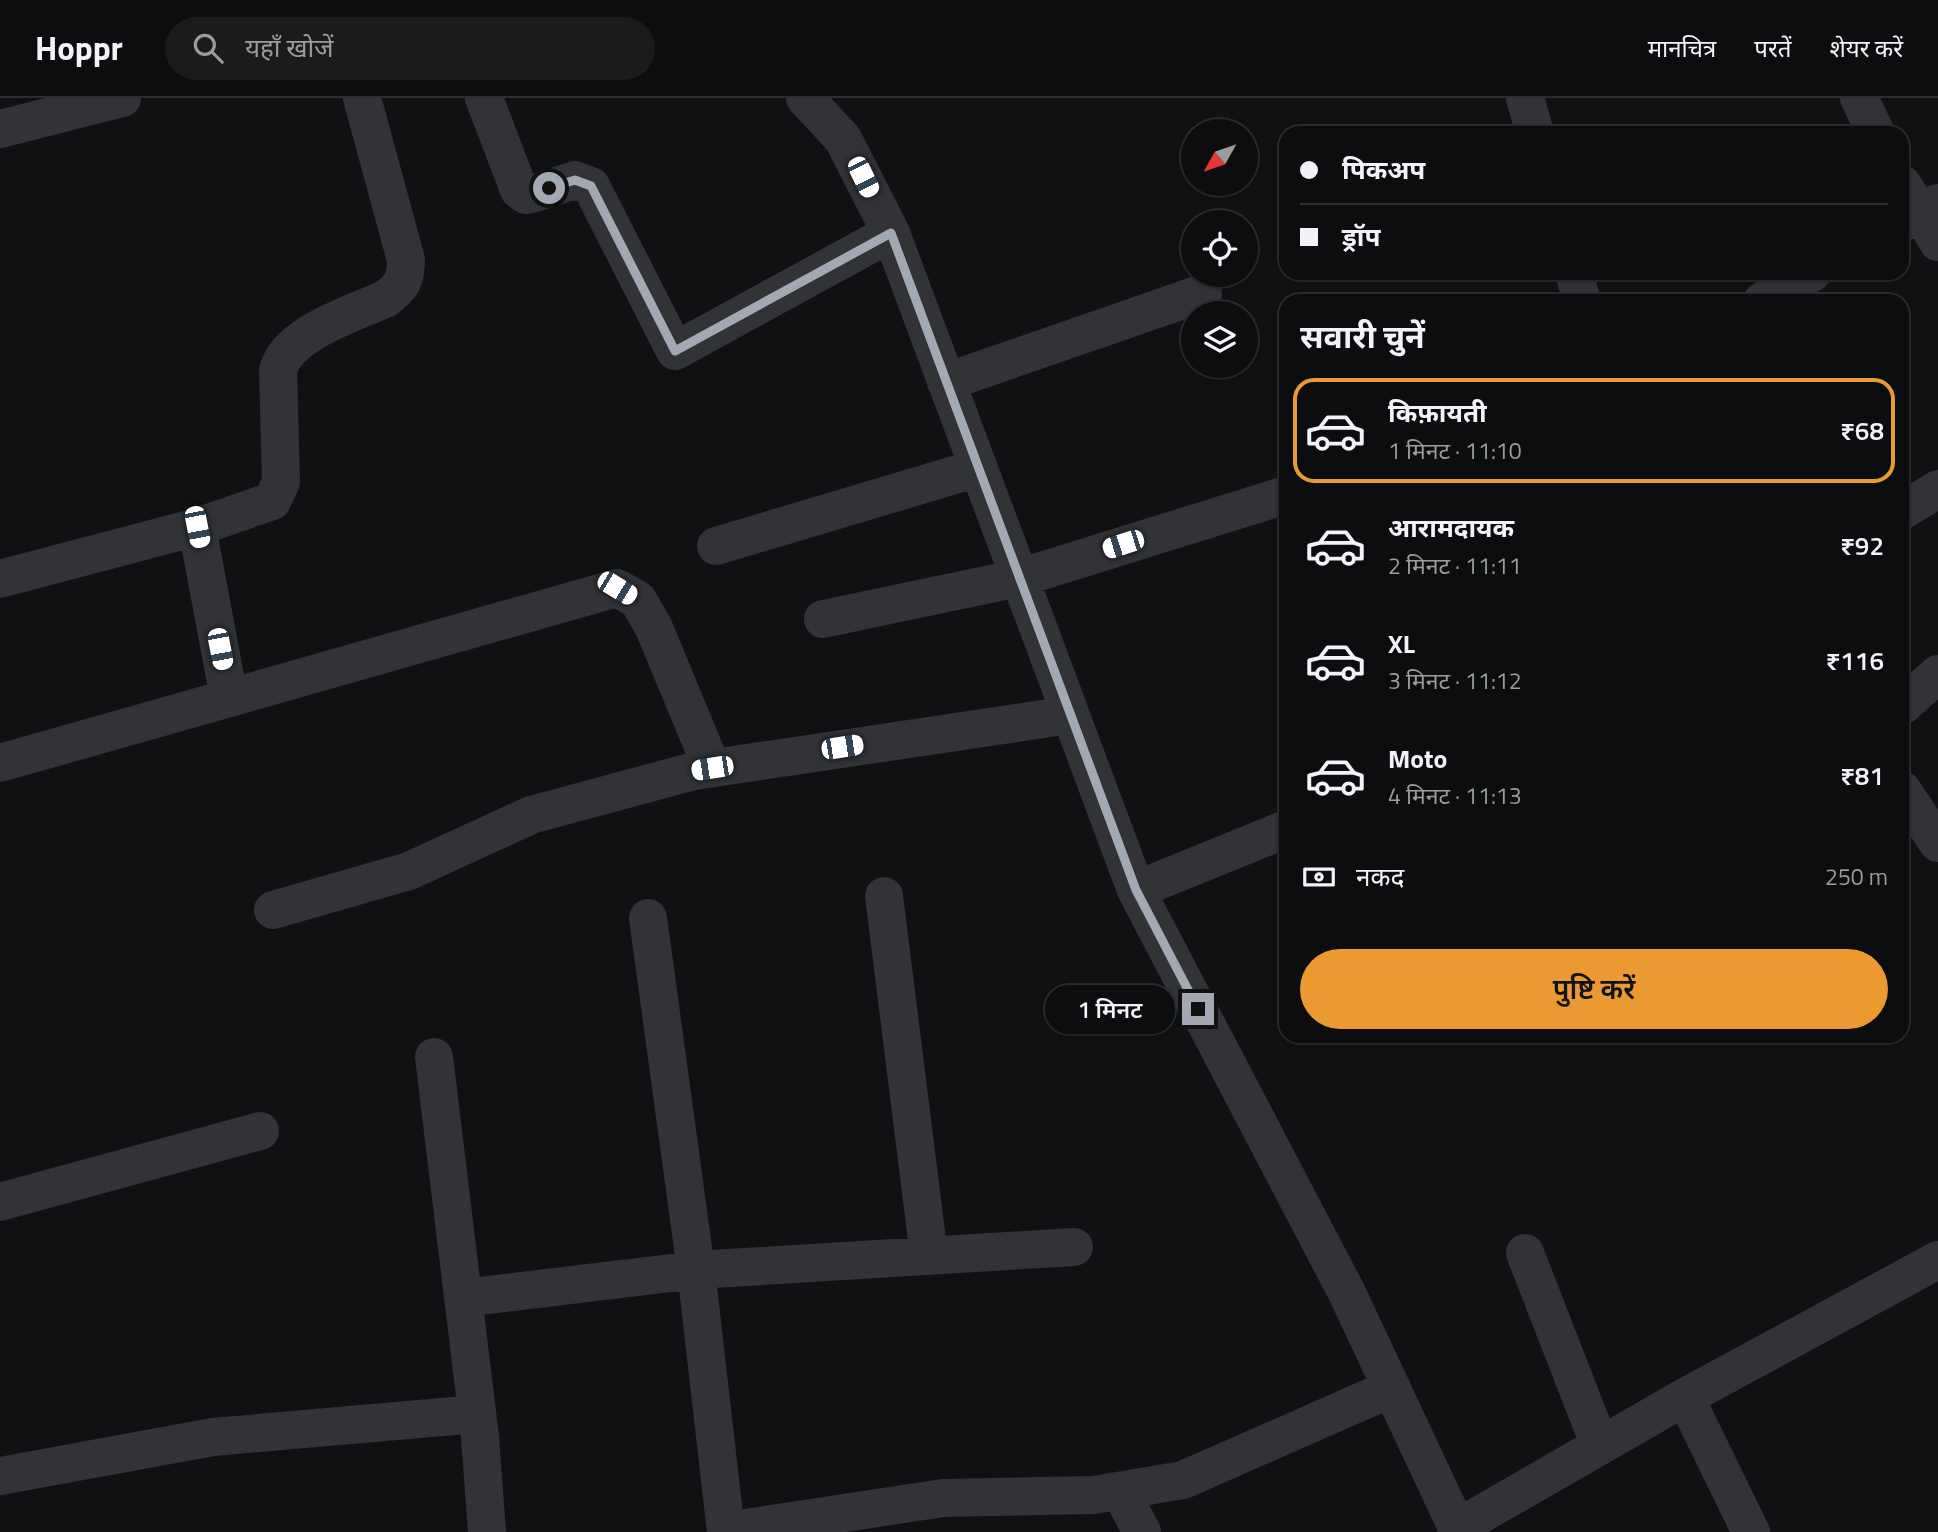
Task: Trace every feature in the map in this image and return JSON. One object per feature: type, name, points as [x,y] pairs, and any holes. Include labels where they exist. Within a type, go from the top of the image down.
[{"type":"street","points":[[0,129],[122,98]]},
{"type":"street","points":[[0,579],[197,527],[272,501],[281,482],[278,371],[281,357],[295,343],[385,299],[398,289],[406,277],[406,260],[362,98]]},
{"type":"street","points":[[484,98],[519,190],[531,194],[575,180],[591,186],[675,351],[891,233]]},
{"type":"street","points":[[805,98],[842,139],[891,233],[1136,890],[1347,1293],[1458,1530],[1685,1397],[1938,1260]]},
{"type":"street","points":[[1525,98],[1533,126]]},
{"type":"street","points":[[1859,98],[1873,126]]},
{"type":"street","points":[[1774,294],[1800,280]]},
{"type":"street","points":[[946,382],[1203,292]]},
{"type":"street","points":[[716,546],[978,468]]},
{"type":"street","points":[[1909,507],[1938,489]]},
{"type":"street","points":[[823,619],[1019,578],[1279,497]]},
{"type":"street","points":[[197,527],[229,698]]},
{"type":"street","points":[[0,762],[617,588],[638,600],[654,628],[712,768]]},
{"type":"street","points":[[1909,700],[1938,674]]},
{"type":"street","points":[[273,910],[409,871],[530,815],[712,768],[1070,715]]},
{"type":"street","points":[[1909,800],[1938,843]]},
{"type":"street","points":[[1136,890],[1279,833]]},
{"type":"street","points":[[884,896],[929,1256]]},
{"type":"street","points":[[648,918],[696,1270],[726,1531],[945,1515],[1183,1480],[1392,1388]]},
{"type":"street","points":[[434,1057],[477,1414],[486,1532]]},
{"type":"street","points":[[0,1202],[260,1131]]},
{"type":"street","points":[[463,1298],[696,1270],[1074,1247]]},
{"type":"street","points":[[1525,1253],[1600,1446]]},
{"type":"street","points":[[1685,1397],[1751,1532]]},
{"type":"street","points":[[0,1476],[213,1437],[477,1414]]},
{"type":"street","points":[[1120,1490],[1142,1532]]},
{"type":"route","points":[[549,188],[575,180],[591,186],[675,351],[891,233],[1136,890],[1198,1009]]}]
